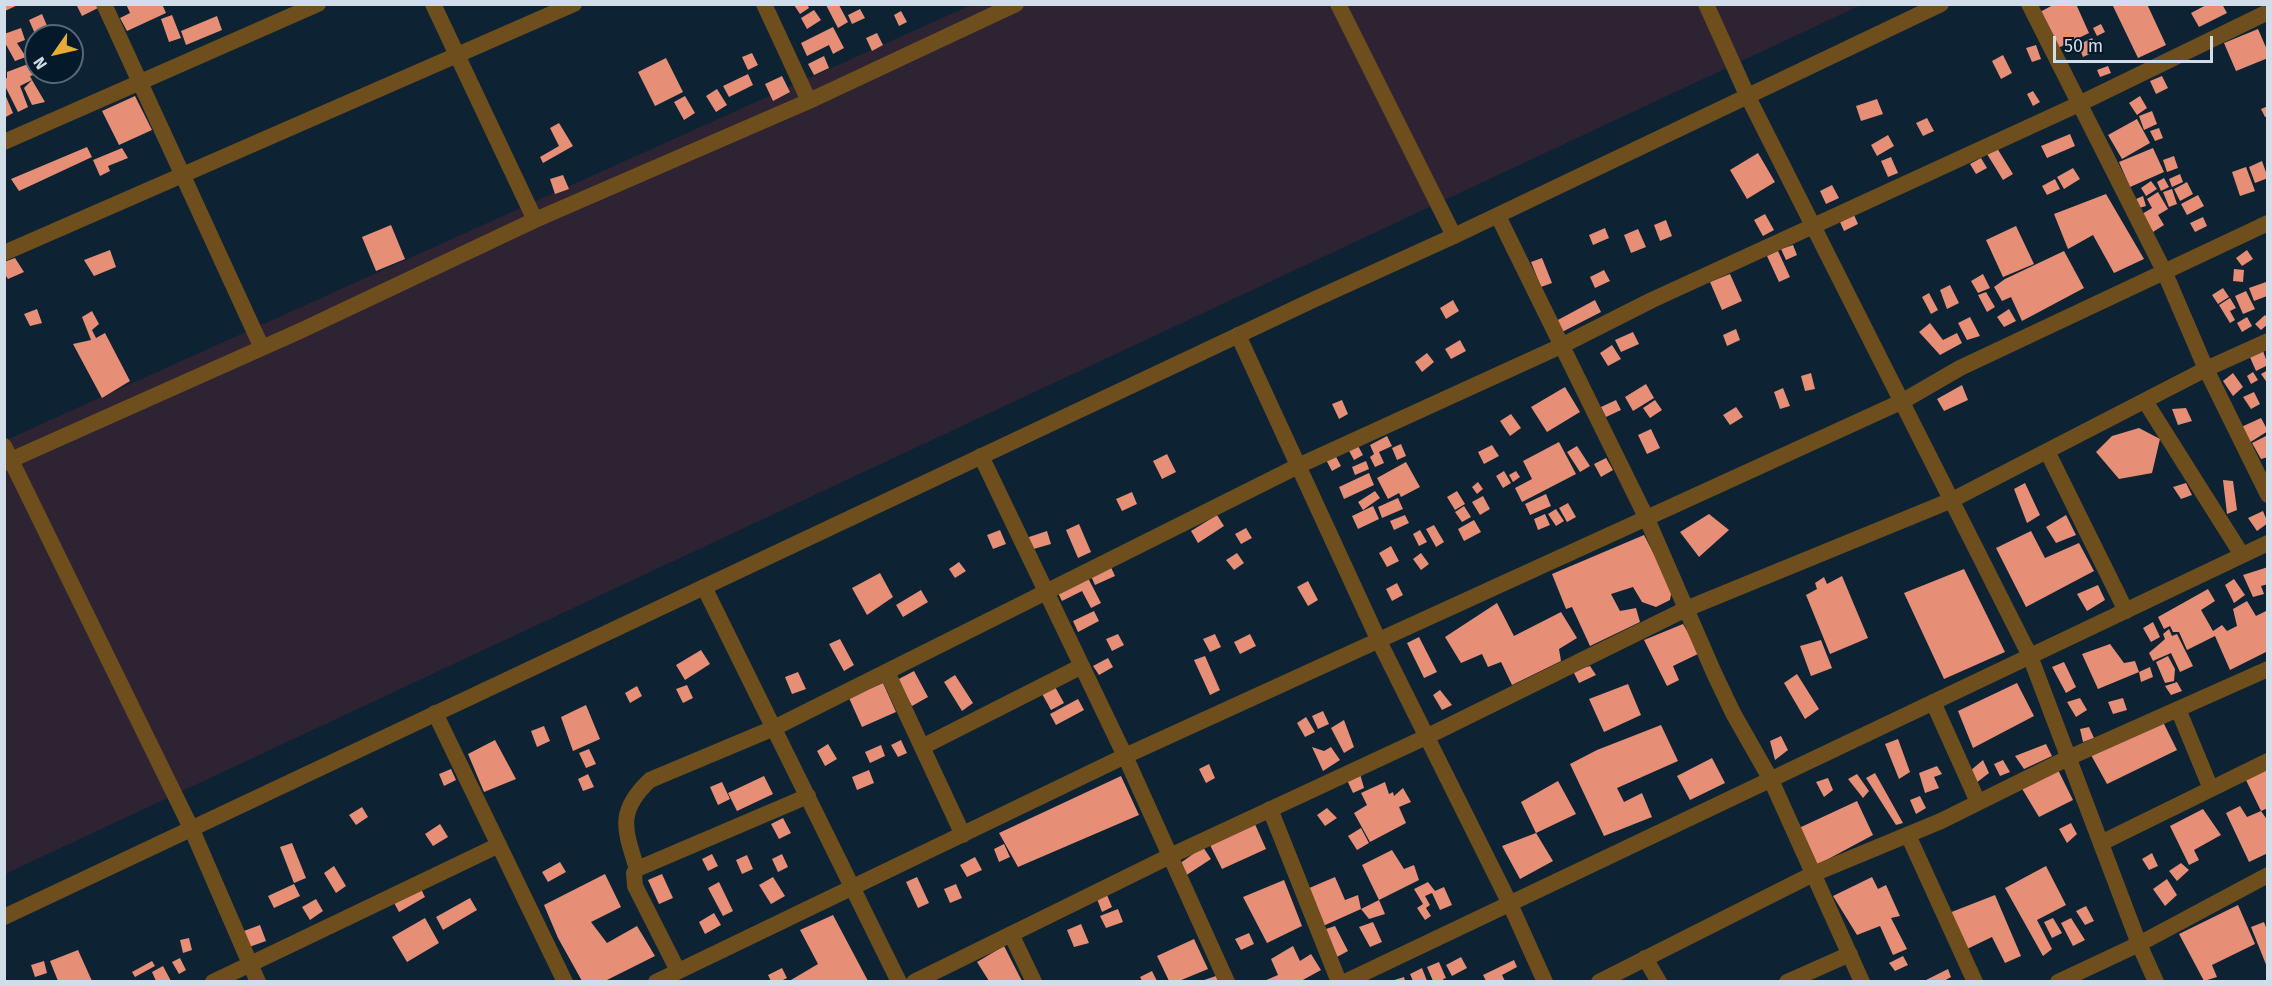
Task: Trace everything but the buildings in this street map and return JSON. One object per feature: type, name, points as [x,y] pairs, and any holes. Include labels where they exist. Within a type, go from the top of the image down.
[{"type":"street","points":[[104,4],[262,348]]},
{"type":"street","points":[[4,142],[318,4]]},
{"type":"street","points":[[434,4],[535,220]]},
{"type":"street","points":[[4,254],[574,4]]},
{"type":"street","points":[[764,4],[809,101]]},
{"type":"street","points":[[258,981],[192,830],[7,457],[262,348],[535,220],[809,101],[1016,4]]},
{"type":"street","points":[[1338,4],[1454,236]]},
{"type":"street","points":[[1706,4],[1748,95],[2030,656],[2139,944],[2156,981]]},
{"type":"street","points":[[4,917],[1238,335],[1498,216],[1941,4]]},
{"type":"street","points":[[2029,4],[2164,271],[2206,369],[2268,495]]},
{"type":"street","points":[[637,870],[625,829],[635,794],[650,780],[774,728],[1298,466],[1562,346],[1652,300],[2079,104],[2268,12]]},
{"type":"street","points":[[1498,216],[1647,519],[1723,693],[1771,780],[1862,981]]},
{"type":"street","points":[[656,981],[1125,756],[1903,401],[1960,368],[2268,223]]},
{"type":"street","points":[[1238,335],[1378,639],[1510,904],[1545,981]]},
{"type":"street","points":[[914,981],[1686,609],[1952,500],[2206,369],[2268,340]]},
{"type":"street","points":[[2145,401],[2242,555]]},
{"type":"street","points":[[2047,451],[2126,611]]},
{"type":"street","points":[[981,456],[1125,756],[1227,981]]},
{"type":"street","points":[[1345,981],[2268,543]]},
{"type":"street","points":[[704,587],[899,981]]},
{"type":"street","points":[[922,747],[1082,666]]},
{"type":"street","points":[[1599,981],[1813,874],[1908,835],[2068,758],[2268,669]]},
{"type":"street","points":[[887,672],[963,835]]},
{"type":"street","points":[[1933,702],[1978,802]]},
{"type":"street","points":[[2178,709],[2211,789]]},
{"type":"street","points":[[435,713],[565,981]]},
{"type":"street","points":[[2101,843],[2268,761]]},
{"type":"street","points":[[678,971],[635,886],[634,873],[808,796]]},
{"type":"street","points":[[1270,809],[1339,981]]},
{"type":"street","points":[[1908,835],[1975,981]]},
{"type":"street","points":[[213,981],[499,845]]},
{"type":"street","points":[[2058,981],[2139,944],[2268,875]]},
{"type":"street","points":[[1011,934],[1034,981]]},
{"type":"street","points":[[1787,981],[1850,954]]},
{"type":"street","points":[[1645,958],[1659,981]]},
{"type":"shaded area","points":[[971,5],[1861,5],[5,874],[4,441]]}]
